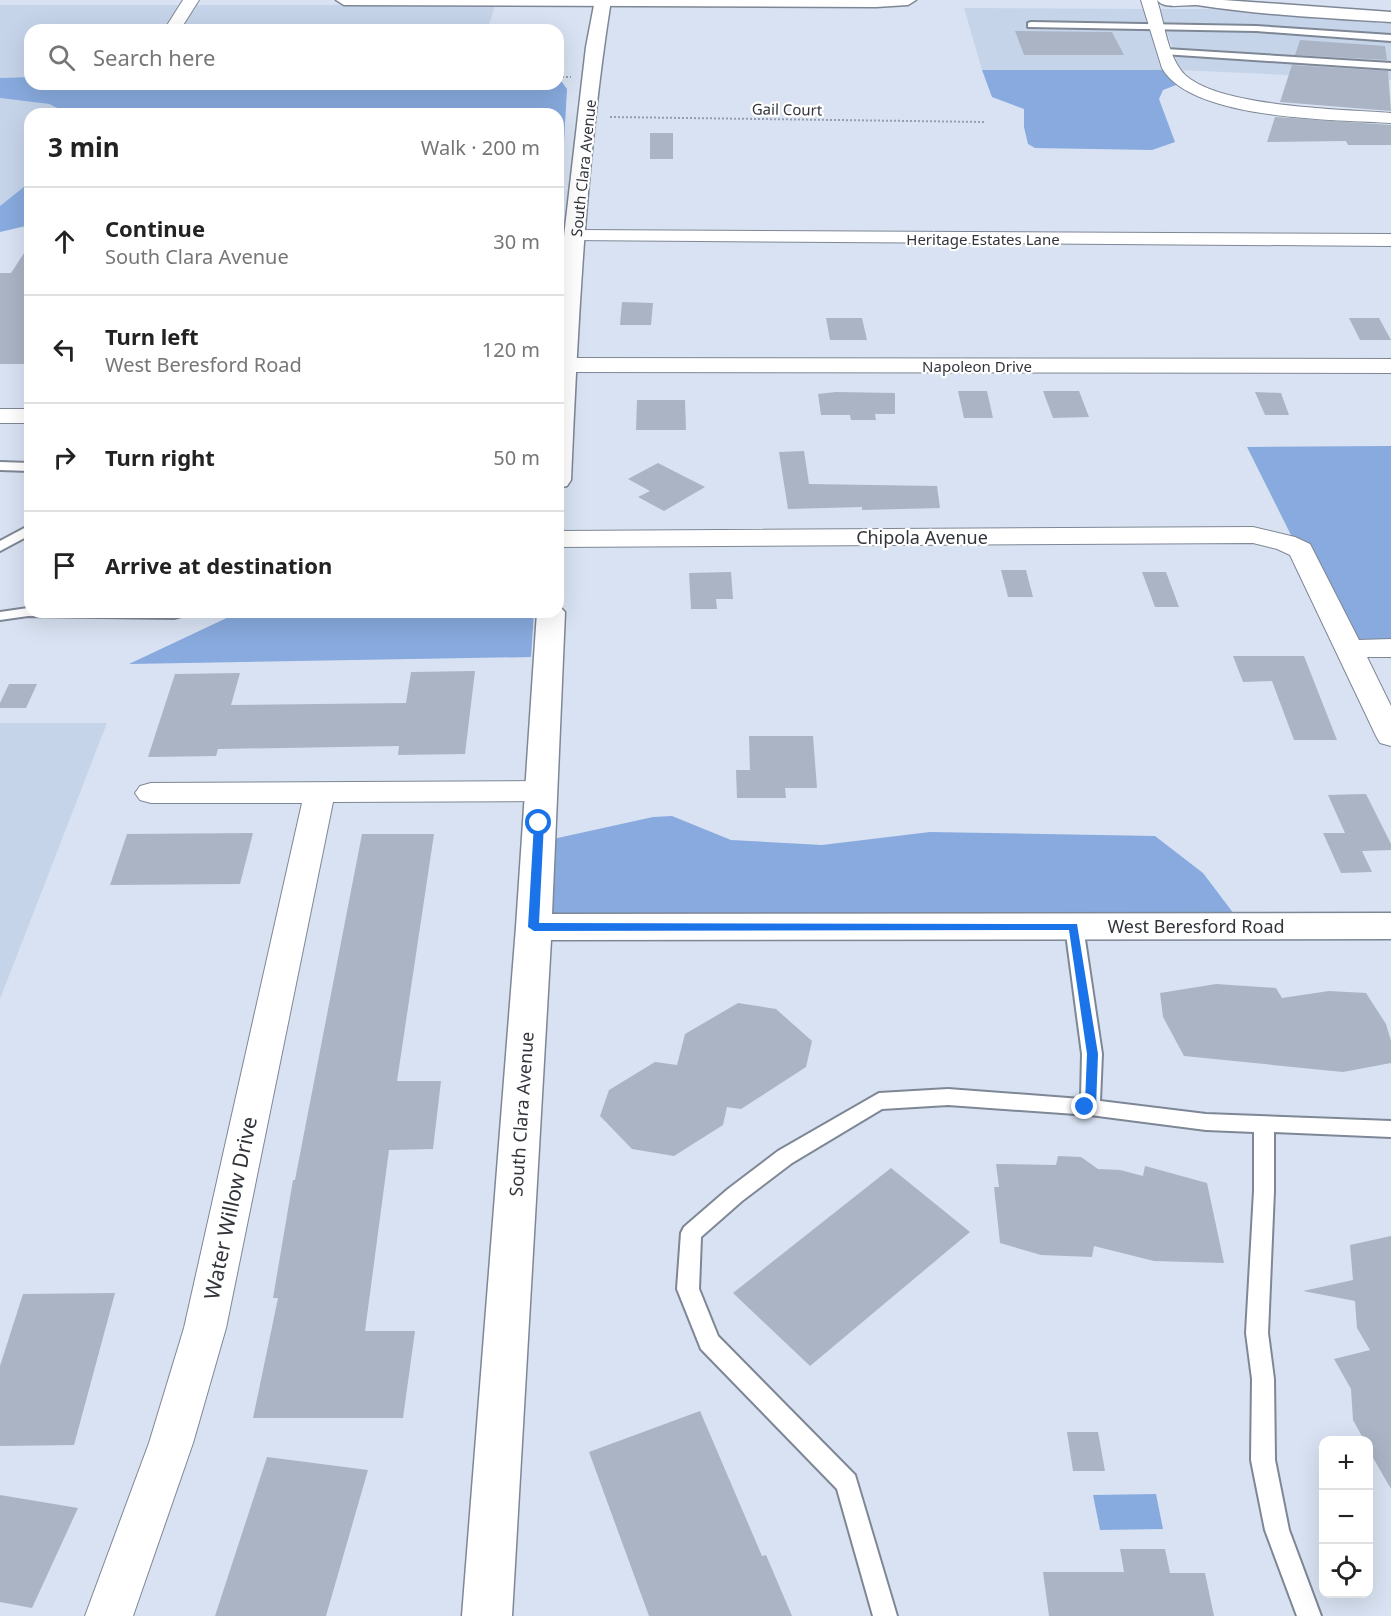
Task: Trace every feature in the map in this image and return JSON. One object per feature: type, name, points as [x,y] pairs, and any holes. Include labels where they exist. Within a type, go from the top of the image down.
[{"type":"main road","points":[[344,0],[876,2],[908,0]]},
{"type":"main road","points":[[1165,0],[1391,9]]},
{"type":"main road","name":"South Clara Avenue","points":[[564,355],[595,47],[603,1]]},
{"type":"main road","points":[[1253,4],[1391,16]]},
{"type":"main road","name":"South Clara Avenue","points":[[487,1616],[534,927],[551,618]]},
{"type":"main road","name":"West Beresford Road","points":[[534,927],[1391,926]]},
{"type":"street","points":[[176,24],[191,0]]},
{"type":"street","points":[[1149,0],[1174,74],[1184,84],[1221,100],[1259,107],[1391,118]]},
{"type":"street","name":"Heritage Estates Lane","points":[[575,236],[1391,240]]},
{"type":"street","name":"Napoleon Drive","points":[[564,366],[1391,366]]},
{"type":"street","points":[[0,416],[24,416]]},
{"type":"street","name":"Chipola Avenue","points":[[564,539],[1252,535],[1286,543],[1301,550],[1348,649]]},
{"type":"street","points":[[1391,648],[1348,649],[1391,736]]},
{"type":"street","points":[[152,793],[541,791]]},
{"type":"street","name":"Water Willow Drive","points":[[109,1616],[171,1443],[205,1328],[320,792]]},
{"type":"lane","points":[[1031,25],[1157,25],[1262,29],[1391,38]]},
{"type":"lane","points":[[1166,52],[1391,66]]},
{"type":"lane","points":[[0,466],[24,467]]},
{"type":"lane","points":[[0,547],[24,533]]},
{"type":"lane","points":[[0,616],[24,613]]},
{"type":"lane","points":[[1074,926],[1092,1054],[1090,1107]]},
{"type":"lane","points":[[885,1616],[847,1484],[709,1342],[688,1289],[692,1233],[735,1195],[785,1157],[879,1101],[948,1097],[1090,1107],[1206,1122],[1391,1129]]},
{"type":"lane","points":[[1264,1124],[1264,1191],[1257,1333],[1263,1379],[1263,1460],[1277,1530],[1309,1616]]},
{"type":"path","name":"Gail Court","points":[[588,117],[985,122]]},
{"type":"shaded area","points":[[0,5],[180,5],[168,24],[24,24],[24,77],[0,78]]},
{"type":"shaded area","points":[[194,5],[495,6],[489,24],[183,24]]},
{"type":"shaded area","points":[[964,8],[1145,9],[1164,70],[982,70]]},
{"type":"shaded area","points":[[1159,9],[1212,9],[1391,24],[1391,80],[1180,70]]},
{"type":"shaded area","points":[[982,70],[1164,70],[1176,85],[1163,90],[1159,99],[1175,142],[1152,150],[1035,148],[1028,144],[1024,127],[1024,109],[992,97]]},
{"type":"shaded area","points":[[24,77],[24,90],[564,90],[564,85],[567,89],[564,142],[564,108],[57,108],[49,104],[0,98],[0,78]]},
{"type":"shaded area","points":[[0,98],[49,104],[57,108],[24,108],[24,187],[0,206]]},
{"type":"shaded area","points":[[24,187],[24,226],[0,232],[0,206]]},
{"type":"shaded area","points":[[1391,446],[1391,639],[1357,640],[1313,550],[1299,539],[1292,537],[1247,447]]},
{"type":"shaded area","points":[[227,618],[534,618],[531,657],[129,664]]},
{"type":"shaded area","points":[[0,723],[107,723],[0,999]]},
{"type":"shaded area","points":[[672,816],[731,840],[822,845],[930,832],[1155,836],[1203,873],[1234,914],[550,914],[553,839],[653,817]]},
{"type":"shaded area","points":[[1156,1494],[1163,1529],[1100,1530],[1093,1495]]},
{"type":"building","points":[[1015,31],[1112,32],[1124,55],[1024,55]]},
{"type":"building","points":[[1300,40],[1385,46],[1387,60],[1295,55]]},
{"type":"building","points":[[1292,65],[1388,71],[1391,111],[1280,102]]},
{"type":"building","points":[[1275,117],[1391,125],[1391,145],[1348,145],[1346,141],[1267,142]]},
{"type":"building","points":[[650,133],[673,133],[673,159],[650,159]]},
{"type":"building","points":[[24,253],[24,364],[0,364],[0,273],[11,273]]},
{"type":"building","points":[[622,302],[653,303],[651,325],[620,325]]},
{"type":"building","points":[[826,318],[862,318],[867,340],[830,340]]},
{"type":"building","points":[[1349,318],[1379,318],[1391,340],[1360,340]]},
{"type":"building","points":[[958,391],[987,391],[993,418],[964,418]]},
{"type":"building","points":[[1043,391],[1079,391],[1089,417],[1053,418]]},
{"type":"building","points":[[1255,392],[1281,393],[1289,415],[1265,415]]},
{"type":"building","points":[[895,393],[895,414],[875,414],[876,420],[851,420],[850,415],[821,415],[818,394]]},
{"type":"building","points":[[637,400],[685,400],[686,430],[636,430]]},
{"type":"building","points":[[804,451],[809,484],[937,486],[940,508],[788,509],[779,452]]},
{"type":"building","points":[[658,463],[705,487],[664,511],[638,497],[650,491],[628,479]]},
{"type":"building","points":[[1001,570],[1026,570],[1033,597],[1008,597]]},
{"type":"building","points":[[731,572],[733,599],[716,599],[717,609],[691,609],[689,573]]},
{"type":"building","points":[[1142,572],[1166,572],[1179,607],[1155,607]]},
{"type":"building","points":[[1233,656],[1304,656],[1337,740],[1294,740],[1272,681],[1243,682]]},
{"type":"building","points":[[475,671],[465,754],[398,755],[399,746],[218,749],[216,756],[148,757],[175,674],[240,673],[231,705],[406,703],[411,672]]},
{"type":"building","points":[[9,684],[37,684],[26,708],[0,708]]},
{"type":"building","points":[[749,736],[813,736],[817,788],[785,788],[786,798],[737,798],[736,770],[750,770]]},
{"type":"building","points":[[1366,794],[1391,844],[1391,850],[1362,851],[1372,872],[1341,873],[1323,833],[1345,833],[1328,795]]},
{"type":"building","points":[[253,833],[240,884],[110,885],[127,834]]},
{"type":"building","points":[[362,834],[434,834],[397,1081],[441,1081],[433,1149],[389,1150],[365,1331],[415,1331],[403,1418],[253,1418],[278,1298],[273,1298],[293,1180],[295,1180]]},
{"type":"building","points":[[1216,984],[1276,988],[1282,998],[1329,991],[1366,993],[1386,1024],[1391,1041],[1391,1063],[1343,1072],[1184,1056],[1163,1017],[1160,993]]},
{"type":"building","points":[[738,1003],[776,1009],[812,1041],[806,1067],[741,1109],[727,1107],[723,1125],[674,1156],[632,1149],[600,1116],[609,1090],[655,1062],[677,1065],[685,1034]]},
{"type":"building","points":[[1058,1156],[1081,1157],[1098,1169],[1120,1170],[1143,1176],[1145,1166],[1207,1183],[1224,1263],[1154,1261],[1094,1246],[1092,1257],[1041,1255],[1000,1243],[994,1187],[999,1187],[996,1164],[1056,1165]]},
{"type":"building","points":[[891,1168],[970,1232],[810,1366],[733,1293]]},
{"type":"building","points":[[1391,1236],[1391,1489],[1373,1458],[1373,1436],[1362,1436],[1353,1420],[1351,1389],[1334,1359],[1370,1350],[1357,1328],[1355,1301],[1303,1291],[1353,1280],[1350,1245]]},
{"type":"building","points":[[115,1293],[74,1445],[0,1446],[0,1366],[23,1294]]},
{"type":"building","points":[[700,1411],[762,1556],[766,1555],[792,1616],[649,1616],[589,1452]]},
{"type":"building","points":[[1067,1432],[1098,1432],[1105,1471],[1073,1471]]},
{"type":"building","points":[[267,1457],[368,1470],[326,1616],[215,1616]]},
{"type":"building","points":[[0,1495],[78,1508],[32,1608],[0,1602]]},
{"type":"building","points":[[1120,1549],[1165,1549],[1170,1573],[1205,1573],[1214,1616],[1049,1616],[1043,1572],[1124,1572]]},
{"type":"route","points":[[539,823],[534,927],[1074,926],[1092,1054],[1090,1107],[1085,1107]]}]
